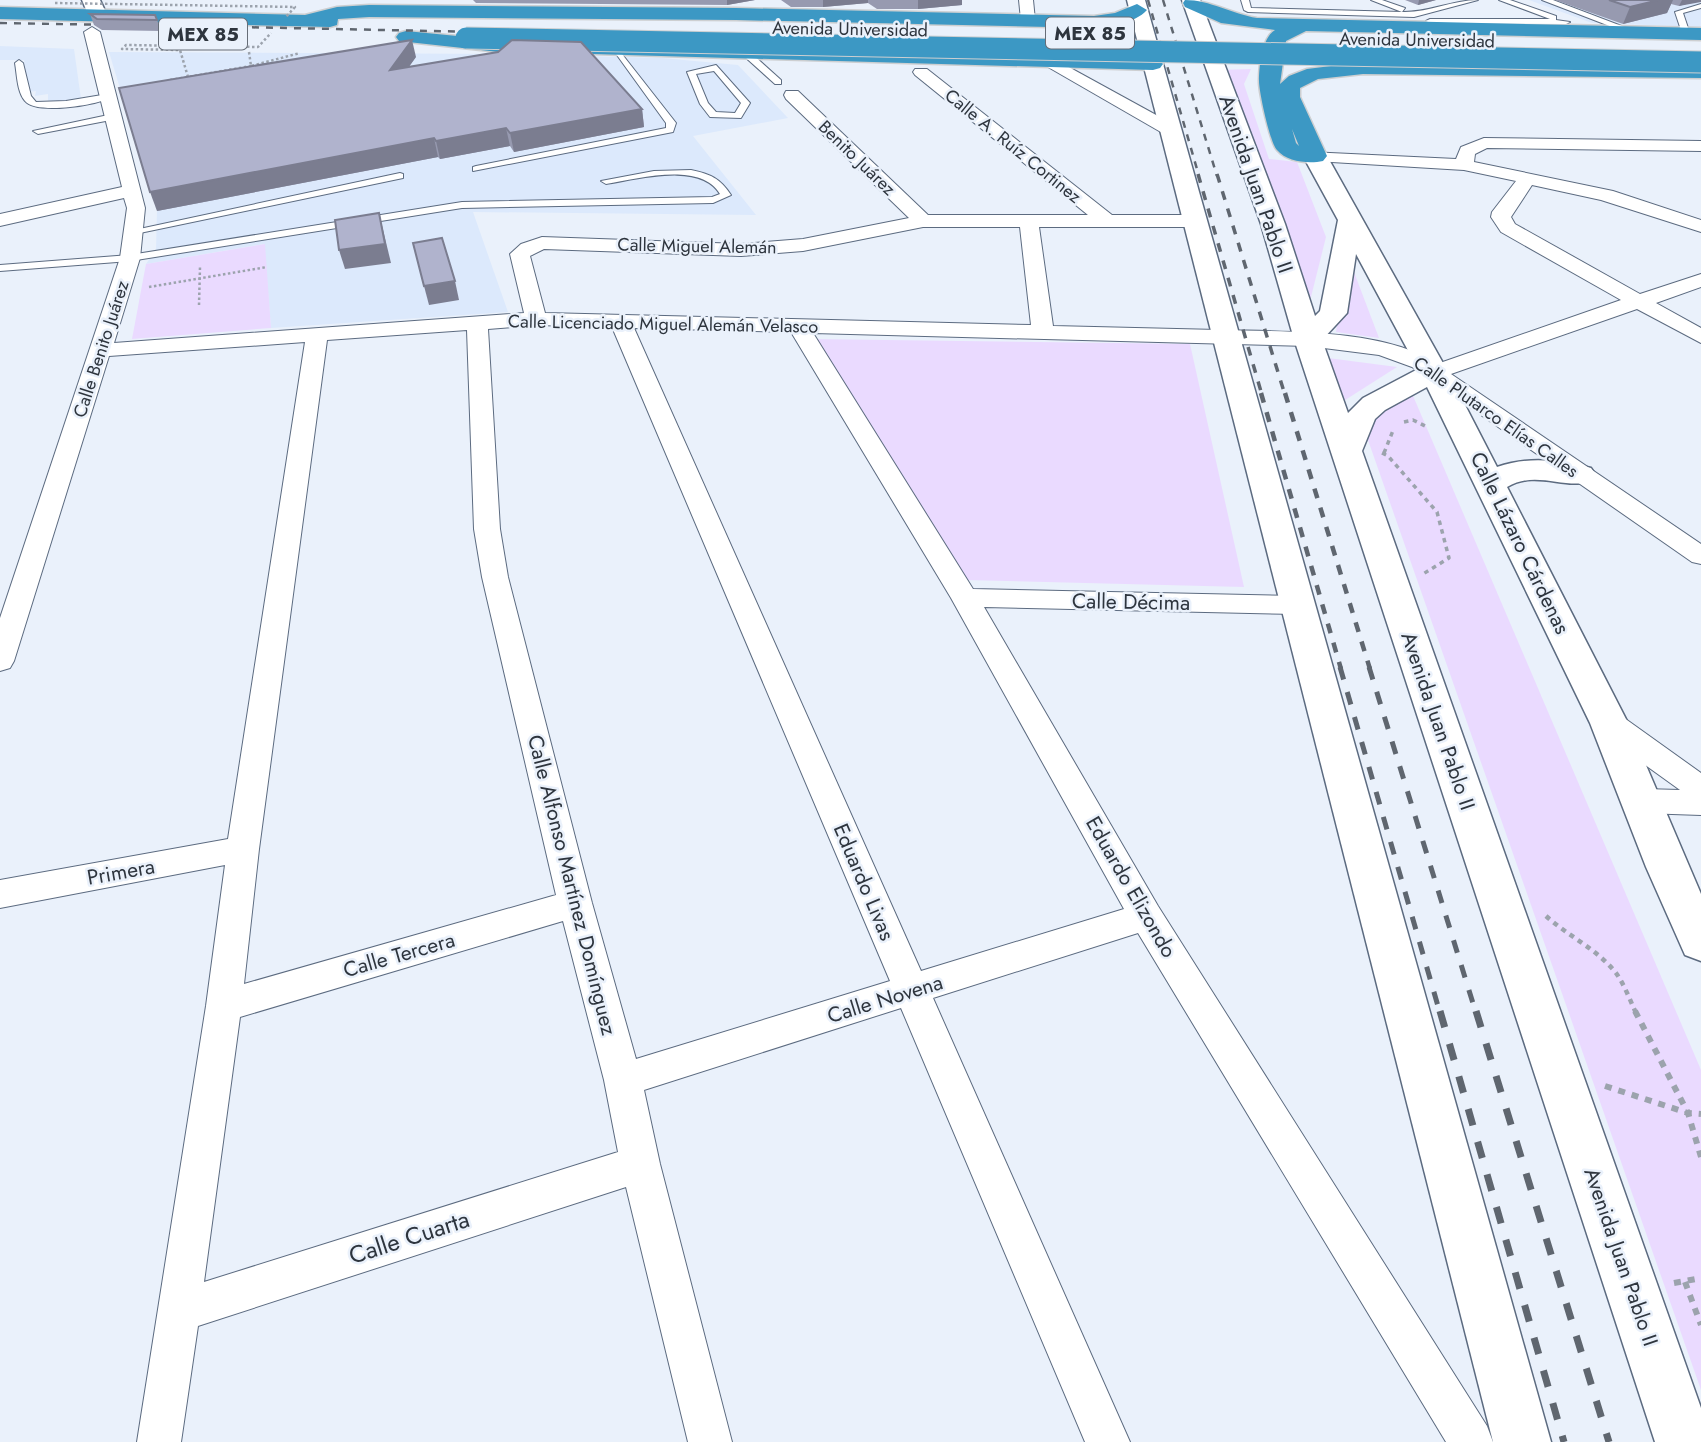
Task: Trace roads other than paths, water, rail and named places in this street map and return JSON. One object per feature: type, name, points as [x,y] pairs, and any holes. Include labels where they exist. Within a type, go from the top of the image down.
[{"type":"highway","points":[[1191,2],[1216,15],[1242,22],[1304,18],[1439,24],[1490,20],[1542,30],[1696,38]]},
{"type":"highway","points":[[307,20],[337,13],[369,11],[991,19],[1027,10],[1104,22],[1121,18],[1136,5]]},
{"type":"highway","name":"Avenida Universidad","points":[[0,13],[307,20],[472,30],[1701,62]]},
{"type":"highway","name":"Avenida Universidad","points":[[0,31],[93,16],[338,36]]},
{"type":"highway","points":[[1304,18],[1276,38],[1269,82],[1285,146],[1294,153],[1315,156]]},
{"type":"highway","points":[[991,19],[1023,31],[1030,40],[1029,48],[1022,56],[1007,62]]},
{"type":"highway","points":[[1345,19],[1325,35],[1320,43],[1326,53],[1337,60],[1363,68]]},
{"type":"highway","name":"Avenida Universidad","points":[[618,51],[478,46],[399,37],[472,30],[1696,38]]},
{"type":"highway","points":[[618,51],[720,61],[748,55],[1054,64],[1153,64]]},
{"type":"highway","points":[[1315,156],[1289,97],[1289,86],[1297,78],[1312,73],[1363,68],[1701,72]]},
{"type":"street","name":"Avenida Juan Pablo II","points":[[1191,2],[1273,224],[1308,339],[1360,457],[1556,1066],[1684,1442]]},
{"type":"street","points":[[1136,5],[1227,335],[1522,1442]]},
{"type":"street","name":"Calle Benito Juárez","points":[[0,661],[6,626],[101,350],[130,258],[135,231],[136,208],[108,97],[93,16]]},
{"type":"street","points":[[1054,64],[1172,131]]},
{"type":"street","name":"Calle A. Ruíz Cortinez","points":[[921,72],[1105,220]]},
{"type":"street","name":"Benito Juárez","points":[[792,95],[923,221]]},
{"type":"street","points":[[1464,165],[1467,151],[1484,143],[1701,146]]},
{"type":"street","points":[[1315,156],[1464,165],[1606,195],[1701,226]]},
{"type":"street","name":"Calle Lázaro Cárdenas","points":[[1315,156],[1434,372],[1609,723],[1643,801],[1667,867],[1701,942]]},
{"type":"street","points":[[1529,177],[1502,212],[1503,222],[1518,236],[1701,337]]},
{"type":"street","points":[[0,220],[131,191]]},
{"type":"street","name":"Calle Miguel Alemán","points":[[536,319],[520,254],[537,245],[768,248],[828,241],[923,221],[1194,221]]},
{"type":"street","points":[[1029,221],[1043,332]]},
{"type":"street","points":[[1308,339],[1333,313],[1349,222]]},
{"type":"street","points":[[1360,457],[1362,415],[1374,404],[1434,372],[1701,280]]},
{"type":"street","name":"Calle Licenciado Miguel Alemán Velasco","points":[[101,350],[536,319],[1227,335]]},
{"type":"street","name":"Eduardo Livas","points":[[620,321],[1108,1442]]},
{"type":"street","name":"Calle Alfonso Martínez Domínguez","points":[[477,322],[487,529],[495,577],[575,903],[623,1080],[640,1164],[710,1442]]},
{"type":"street","name":"Eduardo Elizondo","points":[[799,327],[965,598],[1146,916],[1471,1442]]},
{"type":"street","points":[[159,1442],[317,333]]},
{"type":"street","name":"Calle Plutarco Elías Calles","points":[[1227,335],[1308,339],[1397,352],[1420,362],[1701,556]]},
{"type":"street","points":[[1491,483],[1507,472],[1525,469],[1552,469],[1580,475]]},
{"type":"street","name":"Calle Décima","points":[[965,598],[1298,605]]},
{"type":"street","points":[[1609,723],[1701,789]]},
{"type":"street","points":[[1643,801],[1701,803]]},
{"type":"street","name":"Primera","points":[[0,894],[243,849]]},
{"type":"street","name":"Calle Tercera","points":[[223,1006],[575,903]]},
{"type":"street","name":"Calle Novena","points":[[623,1080],[1146,916]]},
{"type":"street","name":"Calle Cuarta","points":[[178,1311],[640,1164]]},
{"type":"lane","points":[[1245,0],[1248,10],[1304,18]]},
{"type":"lane","points":[[1289,0],[1304,18]]},
{"type":"lane","points":[[1332,0],[1345,19],[1414,15],[1464,2],[1474,3]]},
{"type":"lane","points":[[1375,0],[1439,24],[1566,23]]},
{"type":"lane","points":[[1503,0],[1590,31]]},
{"type":"lane","points":[[1546,0],[1636,33]]},
{"type":"lane","points":[[1668,8],[1679,12],[1701,6]]},
{"type":"lane","points":[[1440,8],[1475,22],[1520,22],[1542,30]]},
{"type":"lane","points":[[1679,12],[1696,38]]},
{"type":"lane","points":[[475,169],[670,130],[671,123],[618,51]]},
{"type":"lane","points":[[748,55],[778,82]]},
{"type":"lane","points":[[720,61],[746,103],[738,116],[713,116],[704,104],[691,72],[720,61]]},
{"type":"lane","points":[[19,63],[29,100],[35,105],[52,106],[108,97]]},
{"type":"lane","points":[[38,131],[113,117]]},
{"type":"lane","points":[[0,268],[130,258],[448,206],[713,200],[726,195],[714,178],[695,172],[606,181]]},
{"type":"lane","points":[[135,231],[400,176]]},
{"type":"railway","points":[[1148,0],[1161,46]]},
{"type":"railway","points":[[1163,0],[1177,46]]},
{"type":"railway","points":[[0,23],[112,25]]},
{"type":"railway","points":[[140,25],[1161,46]]},
{"type":"railway","points":[[1161,46],[1177,46]]},
{"type":"railway","points":[[1161,46],[1199,176]]},
{"type":"railway","points":[[1177,46],[1701,57]]},
{"type":"railway","points":[[1177,46],[1217,176]]},
{"type":"railway","points":[[1198,174],[1262,395]]},
{"type":"railway","points":[[1217,174],[1285,395]]},
{"type":"railway","points":[[1261,393],[1341,669]]},
{"type":"railway","points":[[1285,393],[1370,669]]},
{"type":"railway","points":[[1340,667],[1440,1013]]},
{"type":"railway","points":[[1369,667],[1476,1013]]},
{"type":"railway","points":[[1440,1011],[1564,1442]]},
{"type":"railway","points":[[1476,1011],[1609,1442]]}]
